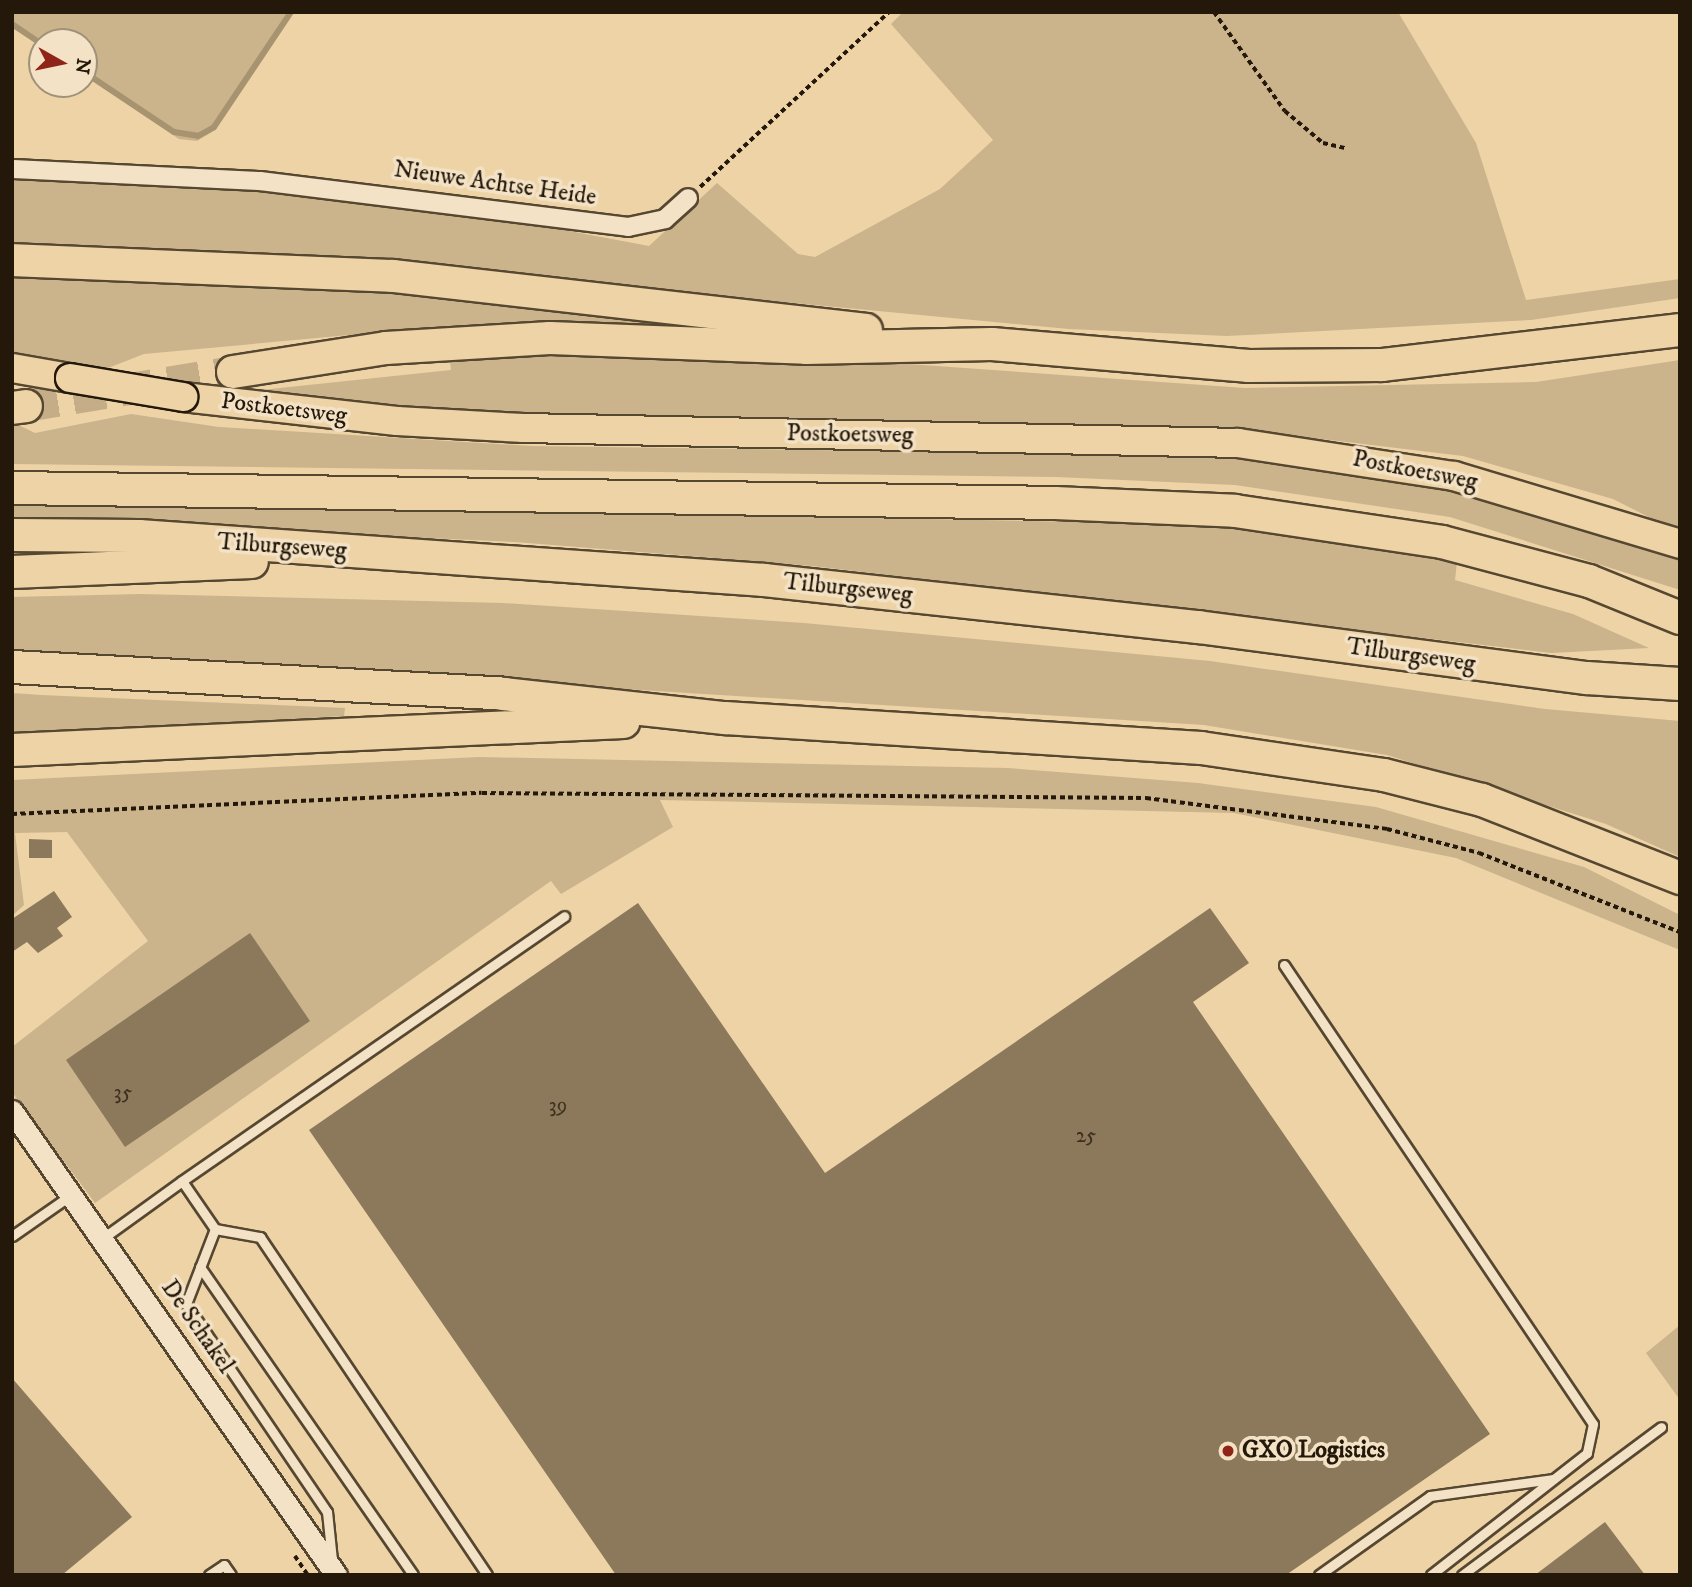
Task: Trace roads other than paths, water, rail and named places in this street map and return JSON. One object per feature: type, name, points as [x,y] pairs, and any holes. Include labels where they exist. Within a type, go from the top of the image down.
[{"type":"highway","points":[[12,260],[393,276],[992,344],[1249,366],[1382,365],[1680,330]]},
{"type":"highway","points":[[233,372],[386,348],[550,338],[806,348],[992,344]]},
{"type":"highway","name":"Postkoetsweg","points":[[12,368],[183,397],[512,427],[1238,443],[1454,476],[1680,544]]},
{"type":"highway","points":[[12,488],[1055,503],[1235,512],[1442,542],[1588,581],[1680,618]]},
{"type":"highway","name":"Tilburgseweg","points":[[12,535],[139,536],[778,582],[1185,625],[1587,678],[1680,684]]},
{"type":"highway","points":[[12,572],[429,558]]},
{"type":"highway","points":[[12,667],[503,694],[725,718],[1201,748],[1384,775],[1482,800],[1680,878]]},
{"type":"highway","points":[[12,750],[725,718]]},
{"type":"street","name":"Nieuwe Achtse Heide","points":[[12,169],[260,181],[628,227],[665,219],[688,198]]},
{"type":"street","name":"De Schakel","points":[[12,1111],[334,1572]]},
{"type":"lane","points":[[103,1238],[565,916]]},
{"type":"lane","points":[[1284,965],[1593,1424],[1587,1453],[1431,1575]]},
{"type":"lane","points":[[182,1181],[215,1229],[260,1237],[487,1575]]},
{"type":"lane","points":[[12,1236],[72,1194]]},
{"type":"lane","points":[[215,1229],[186,1304],[327,1512],[334,1572]]},
{"type":"lane","points":[[200,1267],[413,1575]]},
{"type":"lane","points":[[1462,1575],[1661,1427]]},
{"type":"lane","points":[[1319,1575],[1430,1496],[1554,1479]]},
{"type":"lane","points":[[1477,1540],[1489,1555]]},
{"type":"lane","points":[[209,1575],[224,1565],[231,1575]]},
{"type":"waterway","points":[[98,81],[174,132],[198,136],[214,127],[291,12]]},
{"type":"waterway","points":[[12,24],[28,35]]},
{"type":"tunnel","points":[[26,406],[233,372]]},
{"type":"place","name":"GXO Logistics","points":[[1228,1451]]}]
